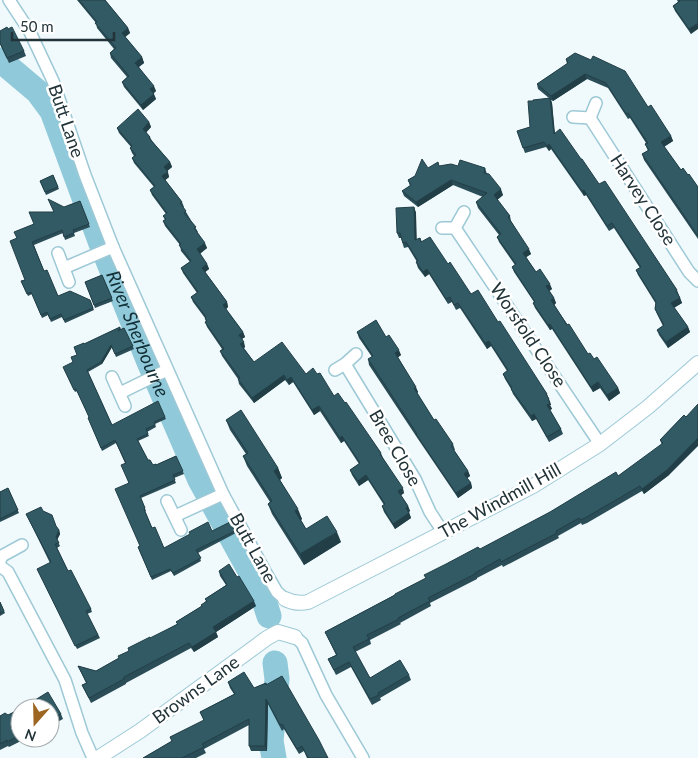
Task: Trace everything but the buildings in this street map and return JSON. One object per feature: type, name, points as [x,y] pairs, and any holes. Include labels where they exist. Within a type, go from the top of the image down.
[{"type":"street","name":"Butt Lane","points":[[8,0],[30,32],[53,81],[85,175],[106,250],[158,375],[220,496],[277,592],[285,599]]},
{"type":"street","points":[[573,118],[590,118],[596,103]]},
{"type":"street","name":"Harvey Close","points":[[590,118],[689,272],[698,281]]},
{"type":"street","points":[[442,228],[455,228],[464,212]]},
{"type":"street","name":"Worsfold Close","points":[[455,228],[600,444]]},
{"type":"street","points":[[64,268],[106,250]]},
{"type":"street","points":[[58,253],[69,282]]},
{"type":"street","name":"Bree Close","points":[[356,354],[340,367],[415,480],[430,512],[443,532]]},
{"type":"street","name":"The Windmill Hill","points":[[285,599],[300,604],[308,602],[533,486],[600,444],[648,407],[698,363]]},
{"type":"street","points":[[120,393],[158,375]]},
{"type":"street","points":[[112,377],[125,406]]},
{"type":"street","name":"Butt Lane","points":[[175,516],[220,496]]},
{"type":"street","points":[[167,501],[181,530]]},
{"type":"street","points":[[0,561],[2,556],[22,545]]},
{"type":"street","points":[[0,566],[8,572],[65,680],[82,733],[93,758]]},
{"type":"street","name":"Browns Lane","points":[[98,758],[140,731],[278,632],[295,637]]},
{"type":"street","points":[[295,637],[302,643],[326,696],[363,758]]},
{"type":"waterway","name":"River Sherbourne","points":[[0,60],[38,92],[52,111],[100,241],[149,362],[200,480],[261,591],[269,616]]},
{"type":"waterway","name":"River Sherbourne","points":[[274,758],[271,741],[277,679],[275,663]]}]
